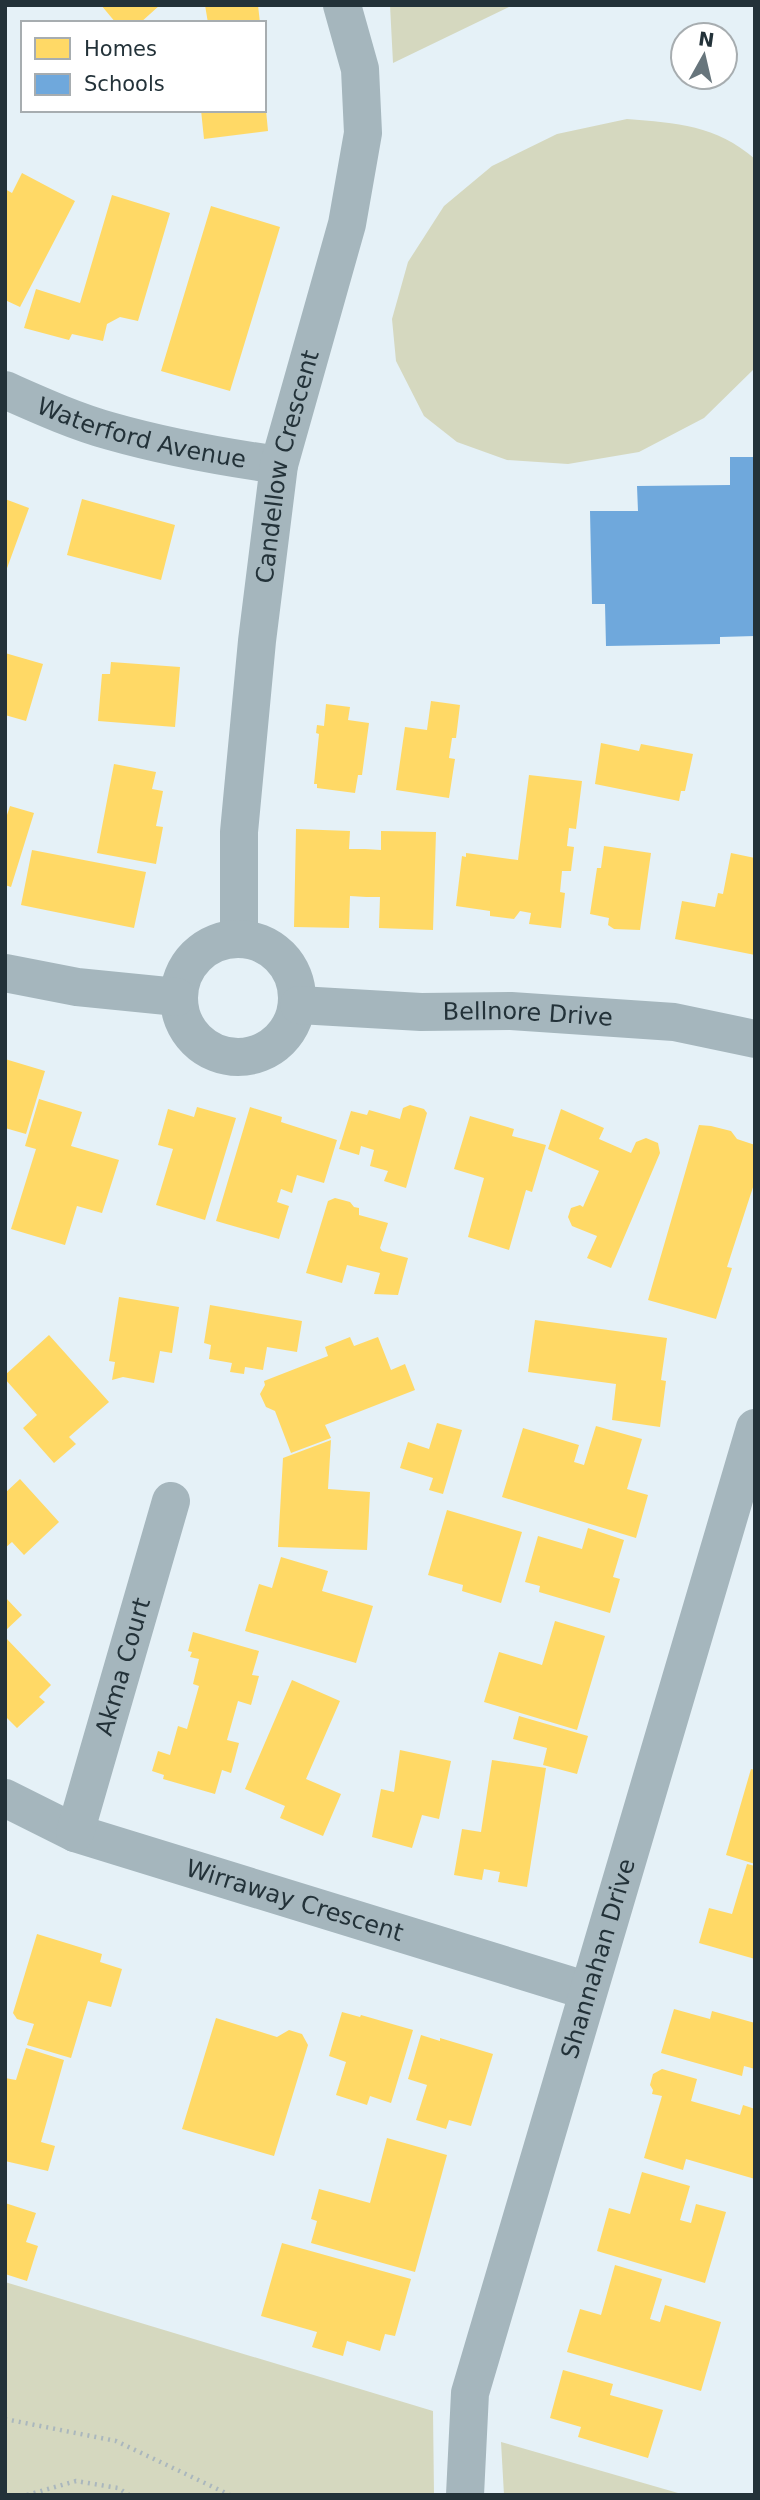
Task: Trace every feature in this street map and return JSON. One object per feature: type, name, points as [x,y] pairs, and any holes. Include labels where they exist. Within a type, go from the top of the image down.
[{"type":"street","name":"Candellow Crescent","points":[[239,937],[239,832],[257,641],[279,465],[346,224],[363,133],[360,69],[342,5]]},
{"type":"street","name":"Waterford Avenue","points":[[5,390],[108,431],[197,453],[279,465]]},
{"type":"street","points":[[239,937],[276,950],[297,982],[299,1005],[291,1027],[264,1053],[237,1058],[206,1049],[182,1021],[177,997],[186,965],[213,942],[239,937]]},
{"type":"street","points":[[5,973],[77,987],[177,997]]},
{"type":"street","name":"Bellnore Drive","points":[[299,1005],[421,1012],[511,1011],[674,1022],[755,1039]]},
{"type":"street","name":"Shannahan Drive","points":[[465,2495],[470,2393],[755,1429]]},
{"type":"street","name":"Akma Court","points":[[75,1833],[172,1500]]},
{"type":"street","name":"Wirraway Crescent","points":[[5,1798],[75,1833],[588,1991]]},
{"type":"path","points":[[5,2419],[116,2441],[230,2495]]},
{"type":"path","points":[[27,2495],[76,2481],[118,2488],[129,2495]]},
{"type":"green space","points":[[390,5],[513,5],[393,63]]},
{"type":"green space","points":[[627,119],[679,124],[711,132],[755,159],[755,368],[704,418],[639,452],[568,464],[507,460],[457,442],[424,416],[396,361],[392,319],[408,262],[444,206],[492,166],[557,134]]},
{"type":"green space","points":[[5,2282],[433,2411],[434,2495],[5,2495]]},
{"type":"green space","points":[[501,2442],[685,2495],[504,2495]]},
{"type":"building: Homes","points":[[101,5],[160,5],[142,21],[114,21]]},
{"type":"building: Homes","points":[[205,5],[258,5],[260,21],[208,21]]},
{"type":"building: Homes","points":[[266,110],[268,131],[204,139],[201,112]]},
{"type":"building: Homes","points":[[22,173],[75,201],[20,307],[5,300],[5,189],[12,193]]},
{"type":"building: Homes","points":[[112,195],[170,213],[138,321],[120,317],[107,324],[103,341],[72,334],[69,340],[24,328],[36,289],[80,303]]},
{"type":"building: Homes","points":[[211,206],[280,227],[230,391],[161,371]]},
{"type":"building: Homes","points":[[5,499],[29,508],[6,571],[5,571]]},
{"type":"building: Homes","points":[[82,499],[175,525],[161,580],[67,555]]},
{"type":"building: Homes","points":[[5,653],[43,664],[26,721],[5,715]]},
{"type":"building: Homes","points":[[111,662],[180,667],[175,727],[98,721],[102,674],[110,674]]},
{"type":"building: Homes","points":[[431,701],[460,705],[456,738],[452,738],[449,758],[455,759],[449,798],[396,790],[405,727],[427,730]]},
{"type":"building: Homes","points":[[326,704],[350,707],[348,720],[369,723],[362,775],[358,775],[355,793],[317,788],[317,784],[314,784],[319,734],[316,733],[317,725],[324,726]]},
{"type":"building: Homes","points":[[601,743],[639,751],[641,744],[693,754],[685,791],[681,791],[679,801],[595,784]]},
{"type":"building: Homes","points":[[114,764],[156,772],[152,789],[163,791],[156,826],[163,827],[156,864],[97,853]]},
{"type":"building: Homes","points":[[529,775],[582,781],[576,829],[569,828],[567,846],[574,847],[571,871],[562,871],[560,892],[565,893],[561,928],[529,924],[531,913],[520,911],[514,919],[490,916],[490,911],[456,906],[462,856],[466,857],[466,853],[518,860]]},
{"type":"building: Homes","points":[[10,806],[34,813],[11,887],[5,885],[5,821]]},
{"type":"building: Homes","points":[[296,829],[350,831],[349,849],[381,850],[381,831],[436,832],[433,930],[379,928],[380,897],[350,896],[349,928],[294,927]]},
{"type":"building: Homes","points":[[604,846],[651,853],[640,930],[614,929],[608,925],[609,918],[590,914],[597,868],[601,868]]},
{"type":"building: Homes","points":[[32,850],[146,872],[134,928],[21,905]]},
{"type":"building: Homes","points":[[731,853],[755,858],[755,955],[675,939],[682,901],[715,907],[718,893],[723,894]]},
{"type":"building: Homes","points":[[5,1059],[45,1071],[26,1134],[5,1128]]},
{"type":"building: Homes","points":[[39,1099],[82,1112],[71,1146],[119,1160],[102,1213],[77,1206],[65,1245],[11,1229],[36,1149],[25,1146]]},
{"type":"building: Homes","points":[[410,1105],[424,1109],[427,1113],[406,1188],[384,1181],[388,1171],[370,1166],[374,1150],[361,1146],[359,1155],[339,1149],[351,1111],[367,1115],[369,1110],[400,1119],[403,1108]]},
{"type":"building: Homes","points":[[197,1107],[236,1118],[205,1220],[156,1205],[173,1149],[158,1145],[168,1109],[194,1117]]},
{"type":"building: Homes","points":[[250,1107],[282,1117],[281,1122],[337,1140],[324,1183],[297,1175],[292,1193],[281,1189],[277,1202],[289,1206],[279,1239],[216,1221]]},
{"type":"building: Homes","points":[[561,1109],[604,1128],[599,1139],[631,1153],[636,1142],[646,1138],[658,1143],[660,1153],[611,1268],[587,1258],[597,1236],[572,1226],[568,1217],[571,1208],[580,1205],[583,1207],[599,1171],[548,1149]]},
{"type":"building: Homes","points":[[470,1116],[514,1129],[512,1136],[546,1145],[532,1192],[526,1190],[509,1250],[468,1237],[484,1178],[454,1169]]},
{"type":"building: Homes","points":[[699,1125],[731,1131],[737,1139],[755,1145],[755,1181],[727,1267],[732,1268],[716,1319],[648,1300]]},
{"type":"building: Homes","points":[[335,1198],[359,1208],[359,1215],[388,1223],[380,1248],[382,1251],[408,1258],[398,1295],[374,1294],[380,1273],[347,1265],[342,1283],[306,1273],[328,1201]]},
{"type":"building: Homes","points":[[119,1297],[179,1307],[172,1353],[160,1351],[154,1383],[123,1377],[112,1380],[115,1362],[109,1361]]},
{"type":"building: Homes","points":[[210,1305],[302,1321],[297,1352],[267,1347],[263,1370],[245,1367],[244,1374],[230,1372],[232,1363],[209,1359],[211,1345],[204,1343]]},
{"type":"building: Homes","points":[[535,1320],[667,1338],[661,1380],[666,1381],[660,1427],[612,1420],[616,1384],[528,1372]]},
{"type":"building: Homes","points":[[49,1335],[109,1402],[69,1437],[76,1444],[54,1463],[23,1428],[37,1415],[5,1379],[5,1375]]},
{"type":"building: Homes","points":[[350,1337],[354,1346],[378,1337],[391,1370],[405,1364],[415,1390],[325,1425],[331,1438],[291,1453],[275,1411],[266,1407],[260,1394],[265,1385],[264,1381],[328,1356],[325,1347]]},
{"type":"building: Homes","points":[[437,1423],[462,1430],[443,1494],[429,1490],[433,1478],[400,1468],[408,1442],[429,1449]]},
{"type":"building: Homes","points":[[596,1426],[642,1439],[627,1489],[648,1495],[636,1538],[502,1497],[523,1428],[579,1445],[574,1462],[584,1465]]},
{"type":"building: Homes","points":[[331,1440],[328,1489],[370,1492],[367,1550],[278,1547],[283,1458]]},
{"type":"building: Homes","points":[[20,1479],[59,1522],[24,1555],[12,1542],[5,1548],[5,1493]]},
{"type":"building: Homes","points":[[447,1510],[522,1532],[501,1603],[462,1591],[463,1585],[428,1575]]},
{"type":"building: Homes","points":[[588,1528],[624,1540],[613,1577],[620,1579],[610,1613],[539,1592],[540,1586],[525,1582],[538,1536],[582,1549]]},
{"type":"building: Homes","points":[[281,1557],[328,1571],[322,1591],[373,1606],[356,1663],[245,1631],[259,1584],[272,1588]]},
{"type":"building: Homes","points":[[5,1597],[22,1615],[5,1631]]},
{"type":"building: Homes","points":[[555,1621],[605,1636],[577,1730],[484,1702],[499,1652],[542,1665]]},
{"type":"building: Homes","points":[[193,1632],[259,1651],[252,1675],[259,1676],[251,1705],[238,1701],[227,1740],[239,1743],[231,1773],[222,1770],[215,1794],[163,1779],[164,1775],[152,1771],[158,1751],[170,1755],[178,1726],[187,1729],[199,1686],[193,1684],[199,1659],[190,1657],[192,1652],[188,1651]]},
{"type":"building: Homes","points":[[5,1637],[51,1685],[39,1697],[45,1702],[17,1728],[5,1716]]},
{"type":"building: Homes","points":[[292,1680],[340,1701],[306,1779],[341,1794],[323,1836],[280,1818],[285,1806],[245,1789]]},
{"type":"building: Homes","points":[[519,1716],[588,1736],[577,1774],[543,1765],[547,1748],[513,1739]]},
{"type":"building: Homes","points":[[400,1750],[451,1761],[439,1819],[422,1815],[412,1848],[372,1837],[381,1789],[394,1792]]},
{"type":"building: Homes","points":[[492,1760],[546,1768],[527,1887],[498,1882],[500,1872],[484,1869],[482,1880],[454,1875],[462,1829],[481,1832]]},
{"type":"building: Homes","points":[[751,1769],[755,1770],[755,1864],[726,1855]]},
{"type":"building: Homes","points":[[747,1864],[755,1866],[755,1959],[699,1943],[709,1908],[732,1914]]},
{"type":"building: Homes","points":[[37,1934],[102,1954],[100,1962],[122,1969],[111,2007],[88,2001],[71,2058],[27,2045],[34,2024],[17,2019],[13,2013]]},
{"type":"building: Homes","points":[[674,2009],[710,2019],[712,2011],[755,2023],[755,2069],[744,2066],[742,2076],[661,2053]]},
{"type":"building: Homes","points":[[342,2012],[413,2030],[391,2103],[370,2096],[367,2105],[336,2095],[346,2062],[329,2056]]},
{"type":"building: Homes","points":[[216,2018],[277,2037],[289,2030],[302,2034],[308,2045],[274,2156],[182,2129]]},
{"type":"building: Homes","points":[[421,2035],[493,2054],[471,2126],[449,2120],[446,2129],[416,2120],[427,2085],[408,2079]]},
{"type":"building: Homes","points":[[26,2048],[64,2060],[41,2142],[55,2146],[48,2171],[5,2161],[5,2078],[16,2080]]},
{"type":"building: Homes","points":[[662,2069],[697,2079],[691,2101],[740,2115],[743,2105],[755,2109],[755,2179],[686,2159],[683,2170],[644,2158],[662,2096],[652,2094],[650,2085],[653,2074]]},
{"type":"building: Homes","points":[[387,2138],[447,2155],[415,2272],[311,2243],[317,2221],[311,2219],[319,2189],[370,2203]]},
{"type":"building: Homes","points":[[642,2172],[690,2186],[680,2220],[691,2223],[696,2204],[726,2212],[705,2283],[597,2251],[609,2208],[630,2214]]},
{"type":"building: Homes","points":[[5,2203],[36,2213],[26,2242],[38,2246],[27,2281],[5,2274]]},
{"type":"building: Homes","points":[[282,2243],[411,2279],[395,2336],[385,2334],[380,2351],[347,2341],[343,2356],[312,2347],[317,2332],[261,2316]]},
{"type":"building: Homes","points":[[615,2265],[662,2279],[650,2319],[660,2322],[665,2305],[721,2322],[701,2391],[567,2352],[580,2309],[601,2315]]},
{"type":"building: Homes","points":[[563,2370],[613,2384],[610,2395],[663,2410],[648,2458],[578,2437],[581,2427],[550,2418]]},
{"type":"building: Schools","points":[[730,457],[755,457],[755,636],[720,637],[720,644],[606,646],[605,604],[592,604],[590,511],[638,511],[637,486],[730,485]]}]
